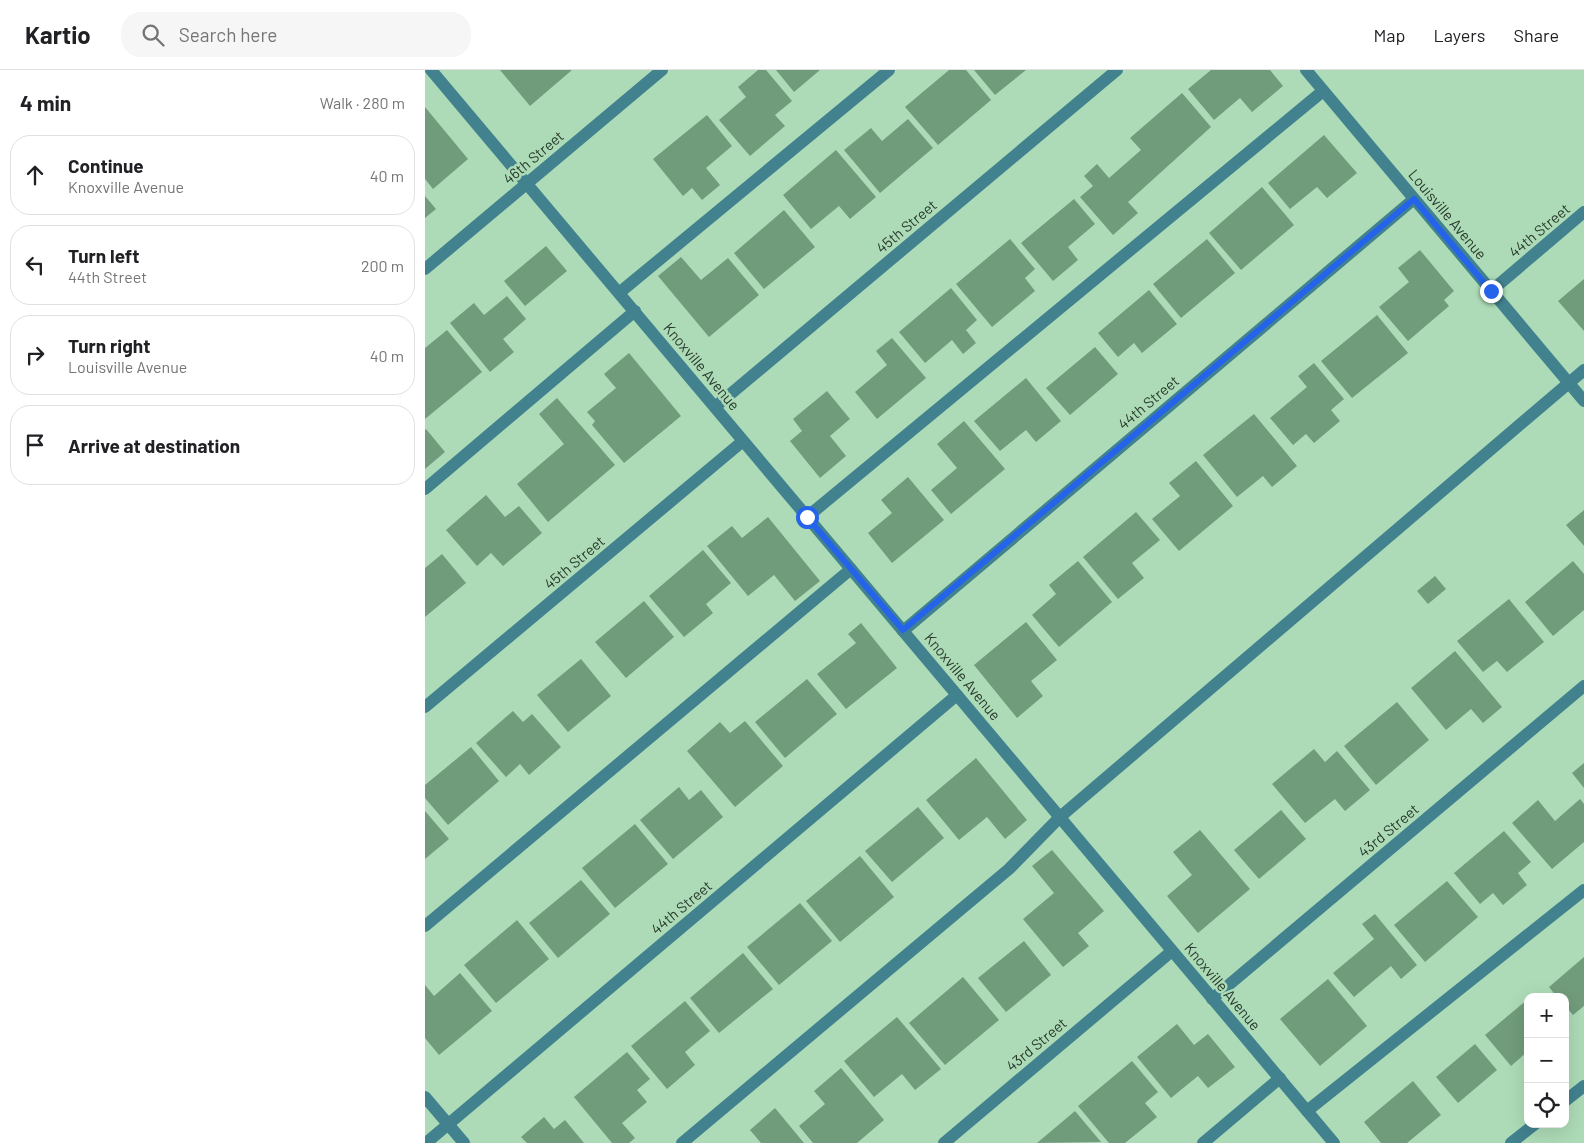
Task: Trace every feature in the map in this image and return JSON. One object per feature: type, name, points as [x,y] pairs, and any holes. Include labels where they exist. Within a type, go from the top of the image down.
[{"type":"street","name":"Knoxville Avenue","points":[[431,70],[1334,1143]]},
{"type":"street","name":"46th Street","points":[[425,269],[662,70]]},
{"type":"street","points":[[619,293],[889,70]]},
{"type":"street","name":"45th Street","points":[[715,407],[1117,70]]},
{"type":"street","name":"Louisville Avenue","points":[[1305,70],[1584,401]]},
{"type":"street","points":[[807,517],[1323,91]]},
{"type":"street","name":"44th Street","points":[[903,630],[1414,199]]},
{"type":"street","name":"44th Street","points":[[1491,291],[1584,212]]},
{"type":"street","points":[[425,488],[635,312]]},
{"type":"street","points":[[682,1143],[1009,869],[1060,817],[1584,370]]},
{"type":"street","name":"45th Street","points":[[425,707],[743,441]]},
{"type":"street","points":[[425,926],[851,569]]},
{"type":"street","name":"43rd Street","points":[[1212,999],[1584,686]]},
{"type":"street","name":"44th Street","points":[[426,1143],[957,695]]},
{"type":"street","points":[[1307,1111],[1584,890]]},
{"type":"street","name":"43rd Street","points":[[943,1143],[1172,951]]},
{"type":"street","points":[[1203,1143],[1280,1078]]},
{"type":"street","points":[[1569,1098],[1584,1086]]},
{"type":"street","points":[[425,1097],[463,1143]]},
{"type":"street","points":[[1511,1143],[1530,1128]]},
{"type":"building","points":[[500,70],[572,70],[530,106]]},
{"type":"building","points":[[758,70],[766,70],[792,101],[775,115],[785,126],[750,156],[719,120],[746,97],[738,87]]},
{"type":"building","points":[[776,70],[820,70],[794,92]]},
{"type":"building","points":[[949,70],[966,70],[991,100],[938,145],[905,107]]},
{"type":"building","points":[[974,70],[1026,70],[995,95]]},
{"type":"building","points":[[1211,70],[1270,70],[1283,86],[1252,112],[1240,98],[1214,120],[1188,89]]},
{"type":"building","points":[[1182,93],[1211,127],[1128,202],[1138,213],[1113,235],[1080,197],[1093,186],[1084,176],[1097,164],[1109,178],[1141,150],[1130,138]]},
{"type":"building","points":[[425,107],[468,159],[433,189],[425,179]]},
{"type":"building","points":[[707,115],[732,146],[706,168],[720,185],[702,200],[692,188],[683,196],[653,159]]},
{"type":"building","points":[[908,119],[933,148],[880,193],[844,150],[871,128],[882,141]]},
{"type":"building","points":[[1324,135],[1357,173],[1327,198],[1317,187],[1290,209],[1268,183]]},
{"type":"building","points":[[836,150],[876,197],[850,219],[839,206],[811,229],[783,195]]},
{"type":"building","points":[[1262,187],[1294,225],[1241,270],[1209,233]]},
{"type":"building","points":[[425,196],[436,209],[425,218]]},
{"type":"building","points":[[1074,199],[1095,224],[1068,247],[1078,260],[1053,281],[1021,243]]},
{"type":"building","points":[[784,210],[815,247],[764,289],[734,253]]},
{"type":"building","points":[[1010,239],[1035,269],[1025,278],[1035,291],[992,327],[956,284]]},
{"type":"building","points":[[1207,239],[1235,273],[1181,318],[1153,284]]},
{"type":"building","points":[[546,246],[567,271],[525,306],[504,281]]},
{"type":"building","points":[[1420,250],[1454,291],[1444,300],[1449,306],[1408,341],[1379,307],[1409,282],[1398,268]]},
{"type":"building","points":[[681,257],[701,280],[728,258],[759,295],[709,337],[658,276]]},
{"type":"building","points":[[1584,279],[1584,331],[1558,301]]},
{"type":"building","points":[[951,288],[977,320],[966,330],[976,343],[963,354],[952,340],[925,363],[899,332]]},
{"type":"building","points":[[1149,290],[1177,324],[1142,353],[1134,343],[1118,357],[1098,333]]},
{"type":"building","points":[[507,296],[526,319],[503,339],[514,352],[490,372],[450,323],[474,303],[484,315]]},
{"type":"building","points":[[1377,315],[1408,353],[1352,398],[1321,361]]},
{"type":"building","points":[[447,330],[482,372],[425,419],[425,348]]},
{"type":"building","points":[[892,338],[926,378],[877,419],[855,392],[887,365],[876,351]]},
{"type":"building","points":[[1095,347],[1118,374],[1070,415],[1046,388]]},
{"type":"building","points":[[629,353],[681,416],[624,463],[592,425],[595,421],[587,412],[616,388],[604,374]]},
{"type":"building","points":[[1314,363],[1344,399],[1331,410],[1340,421],[1314,443],[1306,434],[1293,445],[1270,418],[1307,387],[1298,376]]},
{"type":"building","points":[[1026,378],[1061,421],[1036,442],[1026,430],[1000,451],[974,421]]},
{"type":"building","points":[[827,391],[850,419],[830,436],[846,456],[820,478],[790,441],[802,431],[793,419]]},
{"type":"building","points":[[557,398],[615,465],[548,522],[517,484],[564,444],[539,414]]},
{"type":"building","points":[[1254,414],[1297,466],[1272,487],[1263,476],[1237,497],[1203,455]]},
{"type":"building","points":[[964,421],[1005,469],[951,514],[931,490],[957,468],[937,444]]},
{"type":"building","points":[[425,430],[445,452],[425,469]]},
{"type":"building","points":[[1196,461],[1233,506],[1179,551],[1152,519],[1180,496],[1169,483]]},
{"type":"building","points":[[908,477],[944,520],[892,563],[868,533],[892,513],[881,500]]},
{"type":"building","points":[[486,495],[505,517],[519,506],[542,533],[503,566],[491,553],[477,566],[446,530]]},
{"type":"building","points":[[1584,510],[1584,546],[1566,525]]},
{"type":"building","points":[[1136,512],[1160,540],[1132,563],[1144,578],[1118,599],[1083,557]]},
{"type":"building","points":[[768,517],[820,581],[795,601],[774,575],[748,596],[707,546],[732,526],[742,538]]},
{"type":"building","points":[[703,550],[731,583],[706,604],[713,613],[684,637],[649,596]]},
{"type":"building","points":[[442,554],[466,583],[425,617],[425,568]]},
{"type":"building","points":[[1078,561],[1112,602],[1059,647],[1032,615],[1056,594],[1049,585]]},
{"type":"building","points":[[1573,561],[1584,574],[1584,610],[1553,636],[1525,602]]},
{"type":"building","points":[[1435,576],[1446,589],[1428,604],[1417,591]]},
{"type":"building","points":[[1509,599],[1544,642],[1507,672],[1497,661],[1483,672],[1457,641]]},
{"type":"building","points":[[644,601],[674,637],[626,678],[595,642]]},
{"type":"building","points":[[1026,622],[1057,660],[1031,681],[1043,696],[1017,718],[974,665]]},
{"type":"building","points":[[861,623],[897,668],[846,709],[817,674],[856,643],[848,634]]},
{"type":"building","points":[[1455,651],[1502,707],[1483,723],[1471,709],[1446,730],[1411,688]]},
{"type":"building","points":[[581,659],[611,696],[568,732],[537,695]]},
{"type":"building","points":[[807,679],[837,714],[785,758],[755,722]]},
{"type":"building","points":[[1397,702],[1429,740],[1376,785],[1344,746]]},
{"type":"building","points":[[513,711],[523,722],[532,714],[561,747],[529,775],[520,764],[506,777],[476,743]]},
{"type":"building","points":[[745,721],[783,766],[735,807],[687,751],[720,722],[730,733]]},
{"type":"building","points":[[471,747],[499,781],[448,825],[425,798],[425,785]]},
{"type":"building","points":[[1314,749],[1325,762],[1337,751],[1370,790],[1345,811],[1335,799],[1305,823],[1272,784]]},
{"type":"building","points":[[976,758],[1027,820],[1005,839],[987,817],[959,840],[926,800]]},
{"type":"building","points":[[1584,763],[1584,788],[1572,773]]},
{"type":"building","points":[[679,787],[689,800],[701,790],[723,817],[673,859],[640,820]]},
{"type":"building","points":[[1580,799],[1584,804],[1584,842],[1552,869],[1512,823],[1538,800],[1555,821]]},
{"type":"building","points":[[918,807],[944,838],[892,882],[865,851]]},
{"type":"building","points":[[1281,810],[1306,839],[1259,879],[1234,850]]},
{"type":"building","points":[[425,811],[449,839],[425,859]]},
{"type":"building","points":[[635,824],[668,864],[615,908],[582,868]]},
{"type":"building","points":[[1200,830],[1250,889],[1198,933],[1167,896],[1192,875],[1173,852]]},
{"type":"building","points":[[1504,831],[1531,862],[1518,873],[1527,885],[1503,905],[1493,893],[1480,904],[1454,873]]},
{"type":"building","points":[[1052,850],[1104,911],[1078,933],[1089,946],[1063,967],[1023,919],[1054,893],[1032,866]]},
{"type":"building","points":[[860,856],[894,897],[840,942],[806,901]]},
{"type":"building","points":[[581,880],[610,914],[558,958],[529,923]]},
{"type":"building","points":[[1447,881],[1478,917],[1425,962],[1394,925]]},
{"type":"building","points":[[800,903],[832,941],[779,985],[747,947]]},
{"type":"building","points":[[1375,914],[1417,965],[1401,979],[1391,966],[1354,997],[1333,973],[1374,939],[1362,924]]},
{"type":"building","points":[[517,920],[549,959],[496,1003],[464,965]]},
{"type":"building","points":[[1024,941],[1051,975],[1006,1012],[978,978]]},
{"type":"building","points":[[743,953],[773,989],[719,1033],[690,998]]},
{"type":"building","points":[[1584,957],[1584,1006],[1573,1015],[1569,1010],[1569,993],[1554,993],[1549,987]]},
{"type":"building","points":[[460,973],[492,1011],[439,1055],[425,1038],[425,985],[434,996]]},
{"type":"building","points":[[963,977],[999,1020],[945,1065],[909,1023]]},
{"type":"building","points":[[1328,979],[1367,1026],[1320,1066],[1280,1019]]},
{"type":"building","points":[[685,1001],[710,1031],[685,1052],[695,1065],[667,1089],[631,1046]]},
{"type":"building","points":[[1524,1002],[1524,1055],[1511,1066],[1485,1035]]},
{"type":"building","points":[[897,1017],[941,1069],[915,1090],[902,1074],[874,1097],[844,1061]]},
{"type":"building","points":[[1177,1024],[1194,1045],[1208,1034],[1235,1067],[1208,1088],[1198,1076],[1171,1098],[1137,1057]]},
{"type":"building","points":[[1475,1044],[1497,1070],[1458,1103],[1436,1077]]},
{"type":"building","points":[[627,1052],[650,1079],[637,1090],[647,1102],[622,1123],[635,1138],[629,1143],[612,1143],[574,1097]]},
{"type":"building","points":[[1132,1061],[1158,1092],[1145,1103],[1157,1117],[1125,1143],[1109,1143],[1078,1106]]},
{"type":"building","points":[[841,1068],[884,1120],[857,1143],[813,1143],[799,1126],[825,1104],[814,1091]]},
{"type":"building","points":[[1413,1081],[1441,1115],[1407,1143],[1381,1143],[1364,1122]]},
{"type":"building","points":[[775,1108],[804,1143],[761,1143],[750,1130]]},
{"type":"building","points":[[1075,1111],[1101,1142],[1037,1143]]},
{"type":"building","points":[[544,1117],[554,1129],[565,1120],[584,1143],[527,1143],[521,1137]]},
{"type":"route","points":[[807,517],[903,630],[1414,199],[1491,291]]}]
